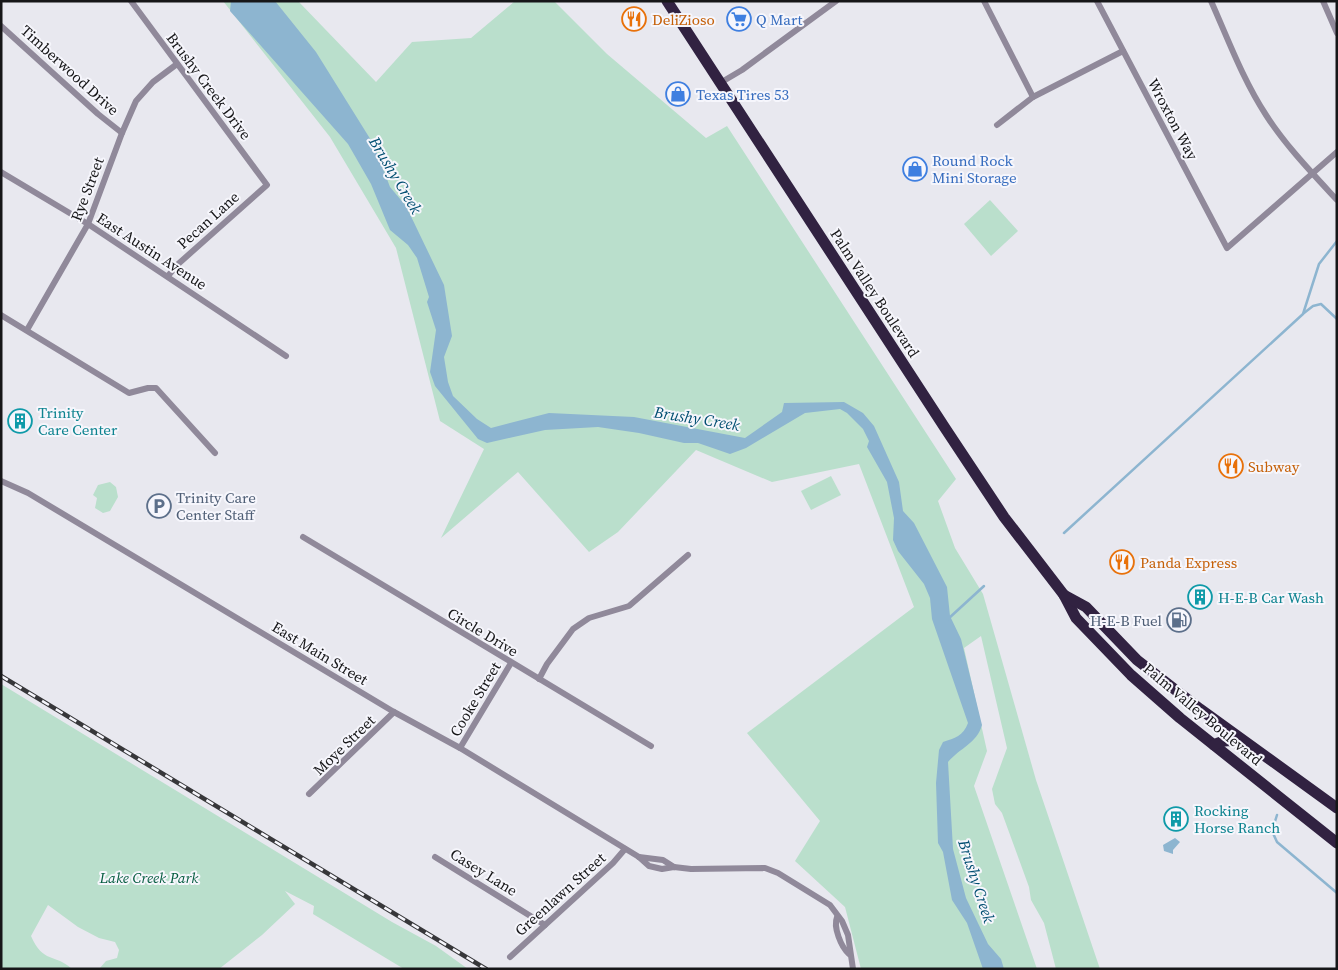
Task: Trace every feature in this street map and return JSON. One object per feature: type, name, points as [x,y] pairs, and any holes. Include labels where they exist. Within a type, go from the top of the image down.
[{"type":"highway","name":"Palm Valley Boulevard","points":[[667,1],[1000,510],[1064,595],[1076,618],[1138,681],[1214,745],[1337,843]]},
{"type":"highway","name":"Palm Valley Boulevard","points":[[1064,595],[1086,607],[1138,660],[1200,709],[1337,808]]},
{"type":"highway","points":[[1214,745],[1226,739],[1236,742],[1301,789],[1311,788]]},
{"type":"street","name":"Brushy Creek Drive","points":[[131,1],[267,185]]},
{"type":"street","points":[[720,83],[742,70],[836,1]]},
{"type":"street","points":[[984,1],[1033,97]]},
{"type":"street","name":"Wroxton Way","points":[[1097,1],[1227,248],[1312,173]]},
{"type":"street","points":[[1211,1],[1253,93],[1282,137],[1337,200]]},
{"type":"street","points":[[1323,1],[1337,33]]},
{"type":"street","name":"Timberwood Drive","points":[[1,26],[98,114],[122,133]]},
{"type":"street","points":[[998,126],[1033,97],[1123,51]]},
{"type":"street","name":"Rye Street","points":[[27,330],[88,224],[130,112],[144,90],[177,64]]},
{"type":"street","points":[[1312,173],[1337,152]]},
{"type":"street","name":"East Austin Avenue","points":[[1,172],[88,224],[286,356]]},
{"type":"street","name":"Pecan Lane","points":[[168,276],[177,265],[267,185]]},
{"type":"street","points":[[1,315],[129,393],[156,388],[215,453]]},
{"type":"street","name":"East Main Street","points":[[1,481],[28,493],[394,712],[460,748],[639,857],[649,866],[662,870],[674,867],[772,870],[830,905],[837,916],[836,924],[845,950],[849,954],[852,969]]},
{"type":"street","name":"Circle Drive","points":[[303,537],[651,746]]},
{"type":"street","points":[[539,680],[547,664],[573,629],[590,618],[630,606],[688,555]]},
{"type":"street","name":"Cooke Street","points":[[460,748],[511,663]]},
{"type":"street","name":"Moye Street","points":[[309,794],[394,712]]},
{"type":"street","name":"Greenlawn Street","points":[[510,957],[613,863],[625,849]]},
{"type":"street","name":"Casey Lane","points":[[435,857],[545,924]]},
{"type":"green space","points":[[223,1],[298,1],[376,82],[412,42],[471,38],[515,1],[554,1],[607,54],[706,138],[727,126],[956,479],[938,501],[955,548],[983,594],[1036,780],[1100,969],[1056,969],[1044,923],[1031,900],[1029,887],[1002,813],[995,804],[992,789],[1007,748],[981,636],[964,648],[987,751],[974,786],[1037,969],[861,969],[845,907],[795,861],[820,821],[747,733],[914,607],[859,464],[772,482],[696,450],[618,532],[589,552],[518,472],[441,538],[484,449],[440,421],[396,248],[330,137]]},
{"type":"green space","points":[[990,200],[1018,231],[991,256],[964,224]]},
{"type":"green space","points":[[831,476],[841,495],[811,510],[801,491]]},
{"type":"green space","points":[[110,482],[116,487],[118,497],[110,511],[103,513],[95,508],[97,498],[93,495],[98,485]]},
{"type":"green space","name":"Lake Creek Park","points":[[1,684],[392,922],[436,946],[468,969],[404,969],[313,914],[314,906],[285,891],[295,904],[262,935],[219,969],[99,969],[106,961],[117,958],[119,950],[115,942],[99,938],[78,927],[48,905],[31,936],[40,951],[72,969],[1,969]]},
{"type":"water","points":[[231,1],[275,1],[316,52],[374,145],[390,187],[406,206],[444,285],[452,336],[444,357],[448,382],[453,396],[477,419],[491,428],[549,413],[634,417],[745,438],[782,412],[784,403],[844,402],[863,413],[874,426],[899,482],[903,511],[914,523],[947,587],[950,616],[961,639],[982,725],[972,741],[948,762],[953,849],[966,898],[988,944],[1001,959],[1004,969],[983,969],[967,923],[952,900],[943,852],[938,843],[936,783],[939,750],[943,742],[961,734],[968,723],[932,619],[930,598],[924,584],[898,551],[893,540],[894,518],[887,482],[867,447],[869,441],[863,429],[847,413],[840,409],[805,413],[746,448],[730,454],[698,443],[684,443],[639,433],[598,427],[545,430],[487,443],[478,439],[435,386],[430,372],[436,330],[427,302],[429,297],[417,258],[408,245],[390,230],[371,184],[348,144],[230,11]]},
{"type":"water","points":[[1175,838],[1180,842],[1173,850],[1173,854],[1164,851],[1163,845]]},
{"type":"waterway","points":[[1064,533],[1303,314],[1319,264],[1337,241]]},
{"type":"waterway","points":[[1304,313],[1313,306],[1321,304],[1337,319]]},
{"type":"waterway","points":[[948,619],[984,586]]},
{"type":"waterway","points":[[1277,815],[1272,831],[1277,842],[1337,893]]},
{"type":"railway","points":[[1,676],[486,969]]},
{"type":"place","name":"DeliZioso","points":[[634,19]]},
{"type":"place","name":"Q Mart","points":[[739,19]]},
{"type":"place","name":"Texas Tires 53","points":[[678,94]]},
{"type":"place","name":"Round Rock Mini Storage","points":[[915,169]]},
{"type":"place","name":"Trinity Care Center","points":[[20,421]]},
{"type":"place","name":"Subway","points":[[1231,466]]},
{"type":"place","name":"Trinity Care Center Staff","points":[[159,506]]},
{"type":"place","name":"Panda Express","points":[[1122,562]]},
{"type":"place","name":"H-E-B Car Wash","points":[[1200,597]]},
{"type":"place","name":"H-E-B Fuel","points":[[1179,620]]},
{"type":"place","name":"Rocking Horse Ranch","points":[[1176,819]]},
{"type":"water label","name":"Brushy Creek","points":[[396,175]]},
{"type":"water label","name":"Brushy Creek","points":[[697,418]]},
{"type":"water label","name":"Brushy Creek","points":[[977,881]]}]
